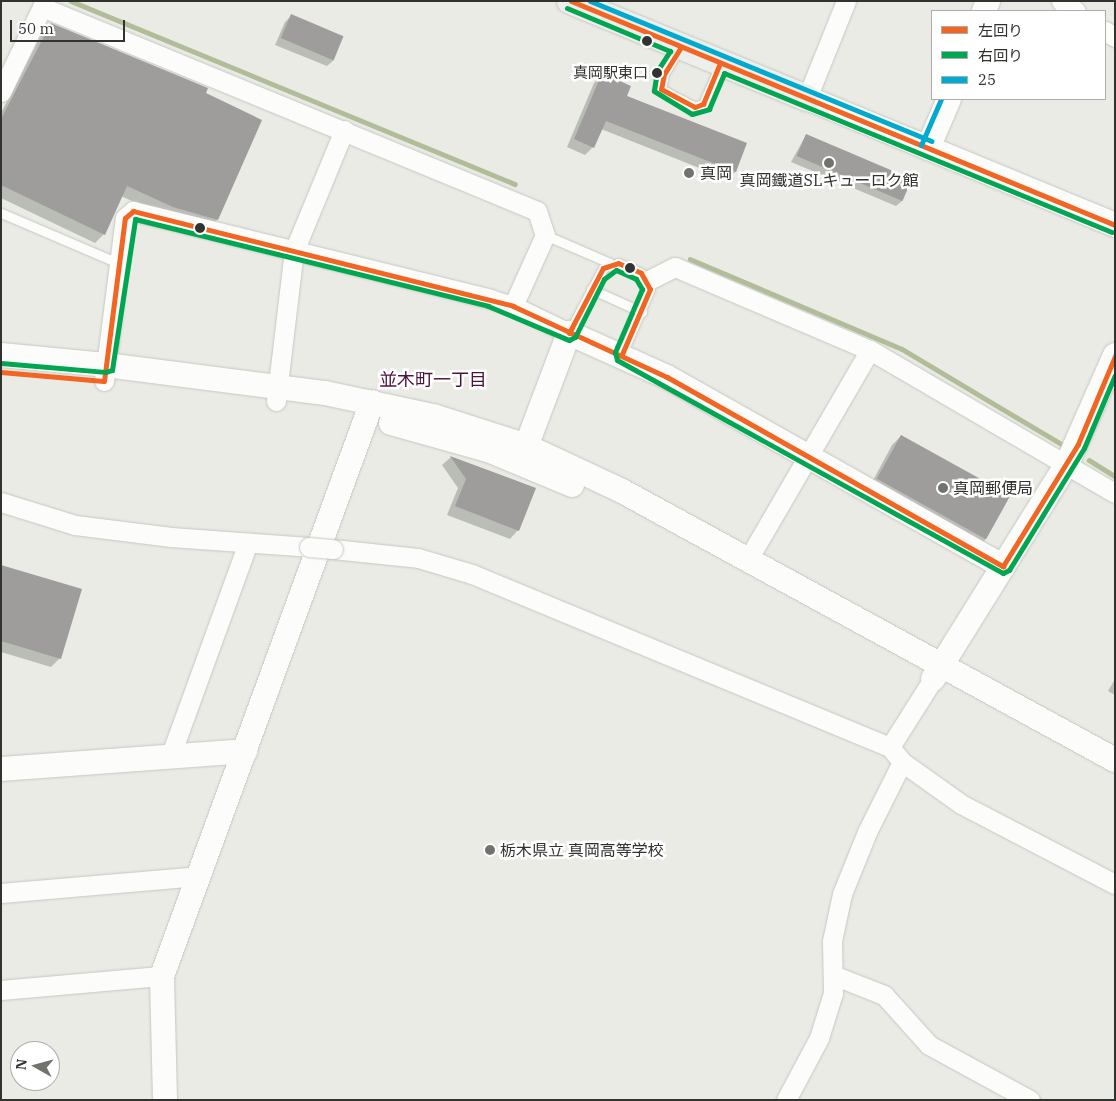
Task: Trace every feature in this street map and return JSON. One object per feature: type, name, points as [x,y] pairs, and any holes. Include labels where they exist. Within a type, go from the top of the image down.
[{"type":"main road","points":[[570,1],[807,98]]},
{"type":"street","points":[[846,1],[807,98],[1115,224]]},
{"type":"street","points":[[1061,1],[1074,10]]},
{"type":"street","points":[[1,92],[43,4],[537,211],[546,235],[513,306]]},
{"type":"street","points":[[928,148],[948,100]]},
{"type":"street","points":[[277,393],[294,251],[344,130]]},
{"type":"street","points":[[105,373],[125,218],[133,211],[513,306],[569,333],[622,354],[809,455],[1003,566]]},
{"type":"street","points":[[647,281],[675,267],[870,350],[1115,493]]},
{"type":"street","points":[[522,453],[569,333]]},
{"type":"street","points":[[748,561],[870,350]]},
{"type":"street","points":[[1,355],[105,373],[277,393],[370,409],[436,434],[522,453],[622,491],[748,561],[1115,777]]},
{"type":"street","points":[[890,747],[1067,464],[1115,355]]},
{"type":"street","points":[[1,372],[105,373]]},
{"type":"street","points":[[165,1100],[162,976],[370,409]]},
{"type":"street","points":[[522,453],[613,504],[937,673],[1115,760]]},
{"type":"street","points":[[1,502],[75,525],[171,537],[333,549],[418,558],[472,574],[890,747],[902,762],[961,804],[1115,884]]},
{"type":"street","points":[[170,757],[248,542]]},
{"type":"street","points":[[1,769],[245,751]]},
{"type":"street","points":[[795,1097],[819,1038],[833,993],[832,942],[842,894],[866,832],[902,762]]},
{"type":"street","points":[[1,893],[200,876]]},
{"type":"street","points":[[833,975],[884,995],[929,1045],[1028,1099]]},
{"type":"street","points":[[1,990],[162,976]]},
{"type":"lane","points":[[680,47],[664,74],[661,89],[695,107],[703,104],[720,63]]},
{"type":"lane","points":[[1,213],[118,263]]},
{"type":"lane","points":[[546,235],[610,263],[634,268],[647,281],[650,289],[642,312],[622,354]]},
{"type":"lane","points":[[569,333],[598,274],[610,263]]},
{"type":"lane","points":[[590,289],[642,312]]},
{"type":"building","points":[[291,14],[343,36],[333,60],[281,38]]},
{"type":"building","points":[[51,23],[208,88],[206,93],[262,120],[218,220],[173,207],[127,186],[105,235],[1,185],[1,119]]},
{"type":"building","points":[[602,73],[631,86],[627,96],[747,143],[736,172],[606,121],[594,148],[574,139]]},
{"type":"building","points":[[806,134],[912,179],[902,201],[797,156]]},
{"type":"building","name":"真岡郵便局","points":[[901,435],[1010,496],[986,539],[877,479]]},
{"type":"building","points":[[450,456],[536,488],[519,531],[455,506],[466,479]]},
{"type":"building","points":[[1,565],[82,589],[61,659],[1,641]]},
{"type":"waterway","points":[[71,1],[515,184]]},
{"type":"waterway","points":[[690,259],[902,349],[1063,445]]},
{"type":"waterway","points":[[1089,460],[1115,476]]},
{"type":"transit line","name":"左回り","points":[[571,1],[1115,225]]},
{"type":"transit line","name":"25","points":[[590,1],[931,141]]},
{"type":"transit line","name":"右回り","points":[[567,8],[670,51],[657,71],[654,91],[692,114],[709,109],[724,73],[1112,232]]},
{"type":"transit line","name":"左回り","points":[[681,47],[664,74],[661,89],[695,107],[703,104],[720,63]]},
{"type":"transit line","name":"25","points":[[921,145],[941,100]]},
{"type":"transit line","name":"左回り","points":[[1,372],[104,381],[125,218],[133,211],[513,306],[667,377],[1003,566],[1078,444],[1115,356]]},
{"type":"transit line","name":"右回り","points":[[1,363],[105,372],[112,370],[135,219],[488,306],[569,340],[575,337],[604,279],[616,270],[636,279],[642,289],[615,352],[617,360],[1003,573],[1009,570],[1084,448],[1115,375]]},
{"type":"transit line","name":"左回り","points":[[569,333],[603,268],[618,263],[641,273],[650,289],[622,354]]},
{"type":"place","name":"真岡駅東口","points":[[657,73]]},
{"type":"place","name":"真岡鐵道SLキューロク館","points":[[829,163]]},
{"type":"place","name":"真岡","points":[[689,173]]},
{"type":"place","name":"真岡郵便局","points":[[943,488]]},
{"type":"place","name":"栃木県立 真岡高等学校","points":[[490,850]]},
{"type":"district","name":"並木町一丁目","points":[[433,380]]}]
